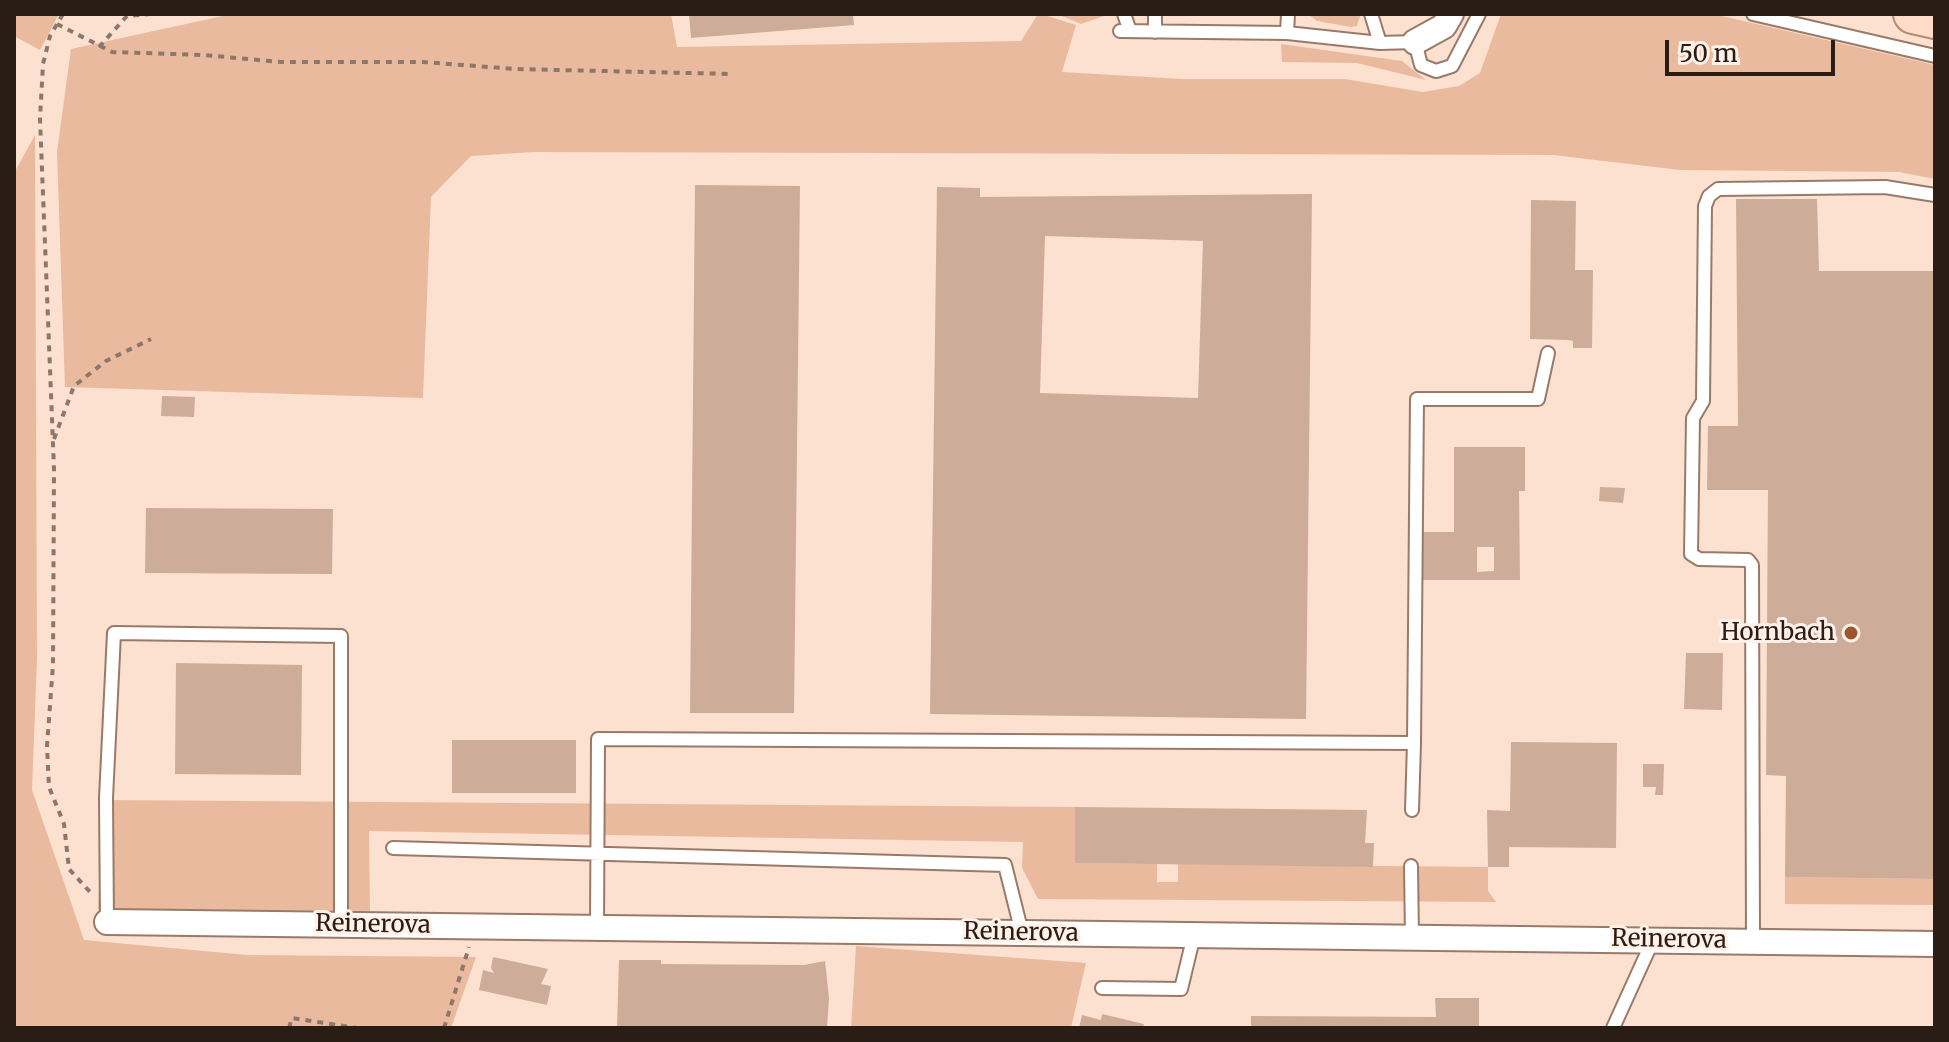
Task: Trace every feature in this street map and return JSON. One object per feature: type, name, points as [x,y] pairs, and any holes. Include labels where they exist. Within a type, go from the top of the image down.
[{"type":"main road","points":[[1913,14],[1935,19]]},
{"type":"street","points":[[1415,42],[1431,14]]},
{"type":"street","points":[[1415,42],[1444,26],[1451,14]]},
{"type":"street","name":"Reinerova","points":[[107,914],[341,924],[1935,944]]},
{"type":"lane","points":[[1124,14],[1125,31],[1287,33],[1380,43],[1415,42],[1421,65],[1436,71],[1447,69],[1479,14]]},
{"type":"lane","points":[[1155,14],[1155,32]]},
{"type":"lane","points":[[1287,33],[1288,14]]},
{"type":"lane","points":[[1371,14],[1380,43]]},
{"type":"lane","points":[[1753,14],[1935,56]]},
{"type":"lane","points":[[1753,942],[1752,565],[1748,560],[1699,559],[1691,554],[1693,418],[1703,401],[1705,206],[1709,196],[1718,189],[1885,187],[1935,195]]},
{"type":"lane","points":[[1412,810],[1417,399],[1538,399],[1548,353]]},
{"type":"lane","points":[[107,914],[106,798],[114,633],[341,636],[341,924]]},
{"type":"lane","points":[[597,927],[598,739],[1414,743]]},
{"type":"lane","points":[[393,848],[1005,865],[1022,933]]},
{"type":"lane","points":[[1411,866],[1412,937]]},
{"type":"lane","points":[[1102,988],[1181,989],[1194,935]]},
{"type":"lane","points":[[1613,1028],[1653,940]]},
{"type":"path","points":[[63,14],[43,64],[40,119],[53,441],[49,787],[64,824],[69,869],[107,914]]},
{"type":"path","points":[[99,47],[127,16],[150,14]]},
{"type":"path","points":[[57,24],[112,52],[204,55],[280,62],[394,61],[515,69],[733,74]]},
{"type":"path","points":[[53,441],[74,386],[106,361],[151,339]]},
{"type":"path","points":[[444,1028],[476,926]]},
{"type":"path","points":[[289,1028],[292,1018],[357,1028]]},
{"type":"shaded area","points":[[16,14],[59,14],[40,50],[14,36]]},
{"type":"shaded area","points":[[232,14],[671,14],[677,47],[1021,41],[1038,14],[1041,14],[1076,25],[1062,72],[1182,79],[1345,79],[1423,92],[1459,86],[1480,73],[1501,14],[1713,14],[1935,65],[1935,179],[1899,172],[1680,170],[1553,155],[534,152],[471,156],[431,197],[423,398],[65,387],[57,152],[71,49]]},
{"type":"shaded area","points":[[1057,14],[1110,14],[1081,24]]},
{"type":"shaded area","points":[[1308,14],[1360,16],[1357,26],[1351,27],[1317,21]]},
{"type":"shaded area","points":[[1281,44],[1402,61],[1426,80],[1357,63],[1282,62]]},
{"type":"shaded area","points":[[35,135],[37,658],[32,790],[84,940],[247,955],[476,957],[451,1028],[14,1028],[14,173]]},
{"type":"shaded area","points":[[103,800],[1075,807],[1075,863],[1157,864],[1157,882],[1178,882],[1178,864],[1488,867],[1488,891],[1496,902],[1038,899],[1022,868],[1023,842],[369,831],[370,911],[98,909]]},
{"type":"shaded area","points":[[1785,877],[1935,879],[1935,905],[1785,904]]},
{"type":"shaded area","points":[[856,946],[1086,963],[1071,1028],[851,1028]]},
{"type":"building","points":[[689,14],[853,14],[854,25],[691,38]]},
{"type":"building","points":[[695,185],[800,186],[794,713],[690,713]]},
{"type":"building","points":[[937,187],[980,188],[980,197],[1312,194],[1306,719],[930,714]],"holes":[[[1045,236],[1203,241],[1198,398],[1040,393]]]},
{"type":"building","name":"Hornbach","points":[[1736,199],[1817,199],[1819,271],[1935,271],[1935,879],[1785,877],[1786,776],[1766,775],[1768,490],[1707,490],[1708,426],[1738,426]]},
{"type":"building","points":[[1531,200],[1576,201],[1575,270],[1593,270],[1592,348],[1573,348],[1573,341],[1568,340],[1530,339]]},
{"type":"building","points":[[162,396],[195,397],[194,417],[161,416]]},
{"type":"building","points":[[1454,447],[1525,447],[1525,491],[1519,491],[1520,580],[1417,580],[1417,532],[1454,532]],"holes":[[[1477,547],[1494,547],[1494,571],[1477,572]]]},
{"type":"building","points":[[1600,487],[1625,488],[1623,503],[1599,501]]},
{"type":"building","points":[[146,508],[333,509],[332,574],[145,573]]},
{"type":"building","points":[[1686,653],[1723,653],[1722,710],[1684,709]]},
{"type":"building","points":[[176,663],[302,665],[301,775],[175,774]]},
{"type":"building","points":[[452,740],[576,740],[576,793],[452,793]]},
{"type":"building","points":[[1511,742],[1617,743],[1616,848],[1509,847],[1509,867],[1488,867],[1487,810],[1510,811]]},
{"type":"building","points":[[1643,764],[1664,764],[1663,795],[1655,795],[1656,787],[1643,787]]},
{"type":"building","points":[[1075,807],[1367,810],[1365,843],[1374,843],[1373,867],[1075,863]]},
{"type":"building","points":[[493,957],[548,969],[541,984],[551,986],[547,1005],[479,990],[483,970],[494,973],[491,968]]},
{"type":"building","points":[[619,960],[661,960],[661,964],[804,965],[825,961],[829,998],[827,1028],[617,1028]]},
{"type":"building","points":[[1435,998],[1479,998],[1479,1028],[1251,1028],[1251,1016],[1436,1017]]},
{"type":"building","points":[[1102,1014],[1144,1024],[1143,1028],[1079,1028],[1082,1015],[1101,1020]]},
{"type":"place","name":"Hornbach","points":[[1851,633]]}]
